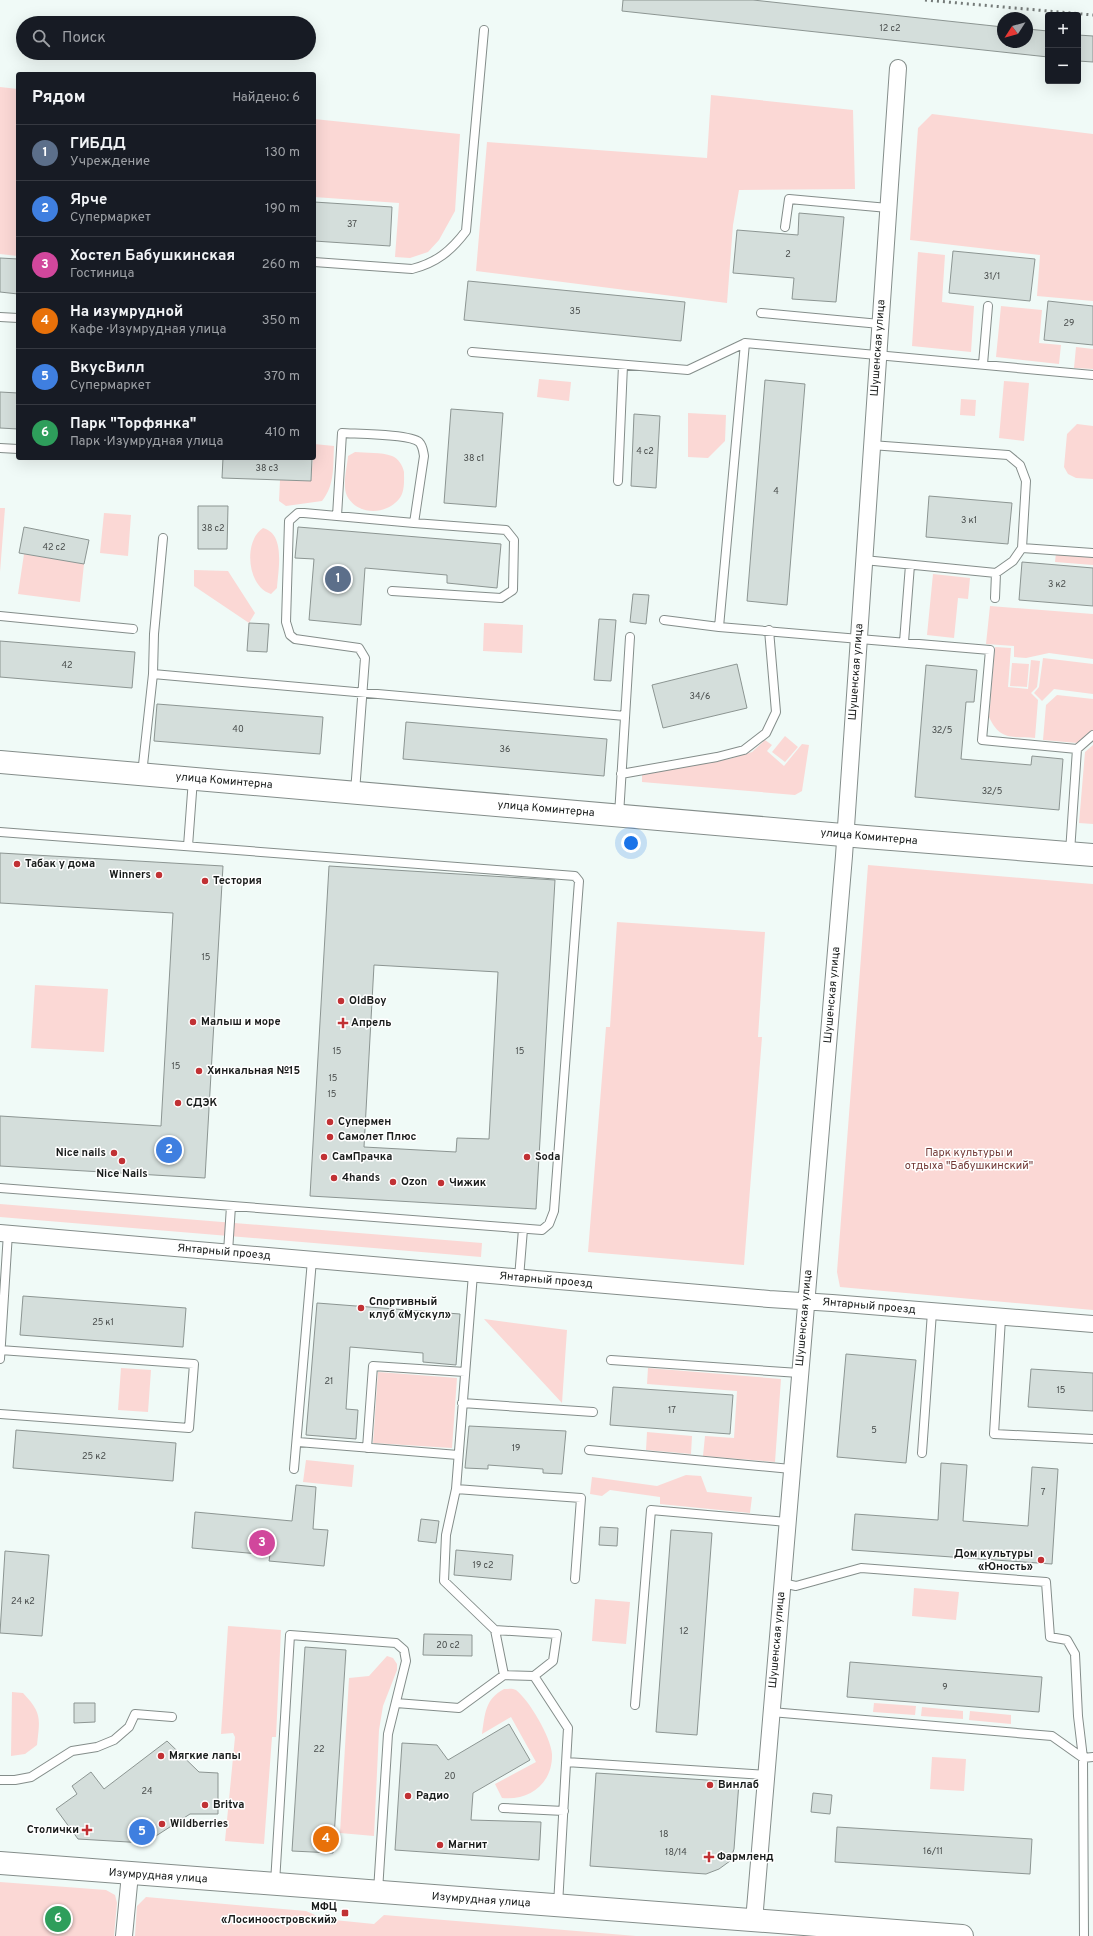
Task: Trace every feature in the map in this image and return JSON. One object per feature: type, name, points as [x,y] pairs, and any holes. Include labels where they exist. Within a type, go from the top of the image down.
[{"type":"street","name":"Шушенская улица","points":[[754,1920],[805,1302],[826,1080],[845,835],[877,354],[898,68]]},
{"type":"street","name":"улица Коминтерна","points":[[0,762],[1093,855]]},
{"type":"street","name":"Янтарный проезд","points":[[4,1233],[805,1302],[1093,1324]]},
{"type":"street","name":"Изумрудная улица","points":[[0,1864],[754,1920],[840,1932],[962,1936]]},
{"type":"street","points":[[124,1936],[130,1874]]},
{"type":"lane","points":[[316,262],[412,270],[425,266],[454,247],[466,231],[484,30]]},
{"type":"lane","points":[[786,226],[789,199],[888,208]]},
{"type":"lane","points":[[983,364],[988,306]]},
{"type":"lane","points":[[761,313],[880,324]]},
{"type":"lane","points":[[0,317],[16,318]]},
{"type":"lane","points":[[472,352],[688,370],[745,343],[1093,375]]},
{"type":"lane","points":[[719,626],[745,343]]},
{"type":"lane","points":[[618,481],[623,365]]},
{"type":"lane","points":[[337,516],[342,433],[406,438],[419,442],[423,448],[424,456],[414,523]]},
{"type":"lane","points":[[864,560],[996,573],[1013,561],[1022,548],[1026,481],[1020,465],[1008,455],[871,445]]},
{"type":"lane","points":[[0,448],[16,449]]},
{"type":"lane","points":[[355,793],[366,658],[359,648],[295,639],[290,635],[286,622],[289,520],[298,513],[304,513],[506,530],[514,540],[513,590],[501,598],[392,591]]},
{"type":"lane","points":[[142,774],[153,674],[154,634],[163,538]]},
{"type":"lane","points":[[1022,548],[1093,553]]},
{"type":"lane","points":[[904,642],[910,565]]},
{"type":"lane","points":[[995,598],[996,573]]},
{"type":"lane","points":[[0,616],[133,629]]},
{"type":"lane","points":[[664,620],[990,650],[982,740],[1077,748],[1093,735]]},
{"type":"lane","points":[[622,774],[717,757],[744,750],[766,733],[776,712],[769,630]]},
{"type":"lane","points":[[619,815],[630,637]]},
{"type":"lane","points":[[153,674],[625,716]]},
{"type":"lane","points":[[1070,853],[1077,748]]},
{"type":"lane","points":[[188,846],[193,779]]},
{"type":"lane","points":[[0,832],[575,876],[579,881],[554,1211],[549,1224],[542,1230],[0,1188]]},
{"type":"lane","points":[[228,1252],[231,1206]]},
{"type":"lane","points":[[519,1278],[523,1229]]},
{"type":"lane","points":[[0,1359],[4,1233]]},
{"type":"lane","points":[[294,1469],[298,1442],[312,1260]]},
{"type":"lane","points":[[473,1274],[456,1489],[446,1535],[444,1581],[495,1630],[504,1675]]},
{"type":"lane","points":[[922,1453],[932,1312]]},
{"type":"lane","points":[[1001,1318],[994,1434],[1093,1439]]},
{"type":"lane","points":[[0,1350],[194,1364],[189,1428],[0,1414]]},
{"type":"lane","points":[[611,1360],[799,1373]]},
{"type":"lane","points":[[367,1448],[373,1366],[465,1372]]},
{"type":"lane","points":[[462,1403],[593,1412]]},
{"type":"lane","points":[[298,1442],[458,1455]]},
{"type":"lane","points":[[589,1450],[791,1469]]},
{"type":"lane","points":[[456,1489],[581,1498],[575,1579]]},
{"type":"lane","points":[[635,1705],[651,1510],[787,1522]]},
{"type":"lane","points":[[782,1583],[796,1586],[862,1568],[1046,1582],[1050,1637],[1067,1640],[1075,1654],[1078,1716],[1083,1758],[1084,1936]]},
{"type":"lane","points":[[396,1703],[459,1708],[504,1675],[534,1676],[553,1661],[557,1634],[495,1630]]},
{"type":"lane","points":[[275,1884],[290,1636],[396,1642],[404,1650],[406,1661],[388,1734],[378,1892]]},
{"type":"lane","points":[[534,1676],[568,1728],[558,1905]]},
{"type":"lane","points":[[771,1712],[1052,1736],[1083,1758],[1093,1757]]},
{"type":"lane","points":[[0,1780],[15,1780],[31,1777],[72,1751],[97,1747],[114,1740],[129,1727],[135,1714],[172,1717]]},
{"type":"lane","points":[[566,1762],[766,1775]]},
{"type":"lane","points":[[503,1808],[564,1811]]},
{"type":"green space","points":[[0,87],[16,89],[16,256],[0,254]]},
{"type":"green space","points":[[711,95],[853,110],[855,189],[739,190],[733,225],[727,303],[476,271],[487,142],[707,158]]},
{"type":"green space","points":[[932,114],[1093,134],[1093,301],[1037,296],[1040,255],[910,240],[918,128]]},
{"type":"green space","points":[[316,119],[460,134],[455,211],[439,240],[428,252],[410,258],[395,257],[399,203],[316,197]]},
{"type":"green space","points":[[918,252],[945,255],[942,302],[974,306],[971,352],[912,346]]},
{"type":"green space","points":[[1001,306],[1042,310],[1039,343],[1061,345],[1059,364],[996,357]]},
{"type":"green space","points":[[1076,347],[1093,349],[1093,369],[1074,368]]},
{"type":"green space","points":[[539,379],[571,382],[569,401],[537,397]]},
{"type":"green space","points":[[1004,381],[1029,383],[1024,441],[999,438]]},
{"type":"green space","points":[[961,399],[976,400],[975,416],[960,415]]},
{"type":"green space","points":[[688,413],[726,415],[725,441],[708,458],[688,457]]},
{"type":"green space","points":[[1077,424],[1093,426],[1093,479],[1076,478],[1068,474],[1064,467],[1067,434]]},
{"type":"green space","points":[[316,444],[334,446],[331,482],[322,501],[286,506],[279,501],[280,480],[311,481],[313,460],[316,460]]},
{"type":"green space","points":[[355,452],[388,455],[396,458],[403,467],[404,483],[401,496],[387,508],[372,511],[365,510],[352,503],[347,496],[345,482],[348,456]]},
{"type":"green space","points":[[0,508],[5,508],[0,572]]},
{"type":"green space","points":[[104,513],[131,515],[128,556],[100,553]]},
{"type":"green space","points":[[263,528],[275,537],[278,545],[279,563],[277,588],[271,594],[263,590],[257,583],[250,563],[252,543],[257,534]]},
{"type":"green space","points":[[1056,553],[1093,556],[1093,565],[1055,562]]},
{"type":"green space","points":[[24,554],[84,564],[80,602],[18,594]]},
{"type":"green space","points":[[194,570],[228,571],[255,613],[249,623],[194,586]]},
{"type":"green space","points":[[933,574],[970,578],[968,599],[958,598],[954,638],[927,635]]},
{"type":"green space","points":[[990,606],[1093,614],[1093,659],[1049,653],[1026,658],[1014,657],[1014,646],[986,644]]},
{"type":"green space","points":[[484,623],[523,625],[522,653],[483,651]]},
{"type":"green space","points":[[995,647],[1011,648],[1008,687],[1028,689],[1031,660],[1040,661],[1037,687],[1031,693],[1038,700],[1035,738],[1013,737],[1002,734],[993,725],[989,717]]},
{"type":"green space","points":[[1043,658],[1093,664],[1093,694],[1054,689],[1042,701],[1034,693],[1039,687]]},
{"type":"green space","points":[[1012,663],[1029,664],[1027,687],[1010,686]]},
{"type":"green space","points":[[1057,695],[1093,699],[1093,730],[1077,743],[1043,740],[1046,705]]},
{"type":"green space","points":[[785,736],[798,747],[785,762],[772,752]]},
{"type":"green space","points":[[765,740],[772,745],[767,751],[784,766],[802,744],[809,745],[802,791],[795,795],[642,782],[642,774],[729,759],[752,752]]},
{"type":"green space","points":[[1093,745],[1093,824],[1079,823],[1085,752]]},
{"type":"green space","name":"Парк культуры и отдыха \"Бабушкинский\"","points":[[868,865],[1093,884],[1093,1310],[840,1287],[837,1272]]},
{"type":"green space","points":[[617,922],[765,932],[758,1037],[762,1037],[744,1265],[588,1252],[606,1027],[610,1027]]},
{"type":"green space","points":[[35,985],[108,989],[104,1052],[31,1048]]},
{"type":"green space","points":[[0,1204],[482,1243],[481,1257],[0,1217]]},
{"type":"green space","points":[[484,1319],[567,1330],[562,1403]]},
{"type":"green space","points":[[121,1368],[151,1370],[148,1412],[118,1410]]},
{"type":"green space","points":[[648,1368],[781,1379],[775,1462],[703,1456],[705,1436],[734,1438],[737,1391],[647,1384]]},
{"type":"green space","points":[[378,1372],[457,1378],[452,1448],[373,1443]]},
{"type":"green space","points":[[647,1432],[692,1436],[691,1454],[646,1450]]},
{"type":"green space","points":[[306,1460],[354,1465],[352,1487],[303,1482]]},
{"type":"green space","points":[[686,1475],[701,1476],[707,1492],[752,1497],[750,1513],[660,1504],[660,1497],[610,1490],[602,1496],[590,1494],[592,1477],[657,1486]]},
{"type":"green space","points":[[914,1588],[959,1592],[956,1620],[912,1616]]},
{"type":"green space","points":[[595,1599],[630,1602],[626,1644],[592,1641]]},
{"type":"green space","points":[[228,1626],[281,1630],[276,1737],[272,1737],[264,1844],[225,1841],[235,1737],[233,1733],[221,1734]]},
{"type":"green space","points":[[387,1656],[393,1658],[397,1664],[397,1670],[383,1706],[379,1730],[374,1836],[340,1833],[349,1678],[369,1676]]},
{"type":"green space","points":[[504,1689],[516,1690],[533,1710],[548,1738],[552,1754],[549,1774],[538,1788],[530,1793],[512,1798],[502,1798],[495,1784],[536,1762],[511,1717],[482,1734],[485,1714],[489,1702]]},
{"type":"green space","points":[[12,1692],[23,1693],[34,1706],[37,1711],[39,1728],[37,1745],[25,1754],[11,1756]]},
{"type":"green space","points":[[874,1703],[916,1706],[915,1715],[873,1712]]},
{"type":"green space","points":[[922,1707],[963,1711],[963,1719],[921,1716]]},
{"type":"green space","points":[[970,1711],[1011,1715],[1011,1724],[969,1720]]},
{"type":"green space","points":[[932,1757],[966,1759],[964,1791],[930,1789]]},
{"type":"green space","points":[[0,1882],[106,1890],[115,1895],[117,1903],[114,1936],[0,1936]]},
{"type":"green space","points":[[146,1897],[306,1911],[324,1919],[374,1924],[384,1915],[636,1936],[135,1936],[137,1906]]},
{"type":"building","points":[[623,0],[753,0],[997,26],[997,48],[1033,48],[1033,30],[1045,31],[1045,57],[622,11]]},
{"type":"building","points":[[1081,35],[1093,36],[1093,62],[1081,61]]},
{"type":"building","points":[[316,202],[392,207],[390,246],[316,241]]},
{"type":"building","points":[[799,213],[844,217],[836,302],[792,299],[794,278],[733,273],[737,230],[798,235]]},
{"type":"building","points":[[953,251],[1035,259],[1030,301],[949,293]]},
{"type":"building","points":[[0,258],[16,259],[16,294],[0,292]]},
{"type":"building","points":[[468,281],[685,302],[681,341],[464,320]]},
{"type":"building","points":[[1048,301],[1093,306],[1093,345],[1044,340]]},
{"type":"building","points":[[765,380],[805,384],[787,605],[747,601]]},
{"type":"building","points":[[0,392],[16,393],[16,429],[0,428]]},
{"type":"building","points":[[451,409],[503,413],[496,507],[444,503]]},
{"type":"building","points":[[634,414],[660,416],[656,488],[631,486]]},
{"type":"building","points":[[223,460],[312,460],[311,481],[222,478]]},
{"type":"building","points":[[929,496],[1012,503],[1008,544],[926,537]]},
{"type":"building","points":[[198,506],[228,506],[227,549],[198,549]]},
{"type":"building","points":[[24,527],[89,540],[84,564],[19,553]]},
{"type":"building","points":[[298,527],[501,544],[497,588],[447,583],[447,575],[365,568],[361,625],[309,620],[314,559],[295,558]]},
{"type":"building","points":[[1022,562],[1093,568],[1093,606],[1019,600]]},
{"type":"building","points":[[633,594],[649,595],[646,624],[630,622]]},
{"type":"building","points":[[599,619],[616,620],[611,681],[594,680]]},
{"type":"building","points":[[249,623],[269,624],[267,652],[247,651]]},
{"type":"building","points":[[0,641],[135,652],[132,688],[0,677]]},
{"type":"building","points":[[737,664],[747,708],[663,728],[652,685]]},
{"type":"building","points":[[926,665],[977,670],[974,702],[966,702],[961,759],[1031,765],[1032,756],[1063,759],[1059,810],[915,797]]},
{"type":"building","points":[[157,704],[323,717],[320,754],[154,741]]},
{"type":"building","points":[[406,722],[607,739],[604,776],[403,759]]},
{"type":"building","points":[[0,853],[223,866],[205,1178],[0,1166],[0,1116],[161,1126],[173,913],[0,903]]},
{"type":"building","points":[[329,866],[555,880],[536,1209],[310,1196]],"holes":[[[374,965],[498,972],[489,1139],[457,1138],[456,1152],[364,1147]]]},
{"type":"building","points":[[23,1296],[186,1308],[183,1347],[20,1335]]},
{"type":"building","points":[[317,1303],[460,1314],[456,1365],[423,1362],[423,1353],[350,1347],[346,1409],[358,1410],[356,1439],[306,1435]]},
{"type":"building","points":[[846,1354],[916,1360],[906,1463],[837,1457]]},
{"type":"building","points":[[1031,1369],[1093,1373],[1093,1411],[1028,1407]]},
{"type":"building","points":[[613,1387],[733,1395],[730,1434],[610,1425]]},
{"type":"building","points":[[469,1426],[566,1431],[562,1474],[543,1473],[543,1469],[488,1465],[488,1469],[465,1468]]},
{"type":"building","points":[[16,1430],[176,1443],[173,1481],[13,1468]]},
{"type":"building","points":[[941,1463],[967,1465],[963,1521],[1028,1526],[1032,1467],[1058,1469],[1052,1564],[852,1550],[855,1514],[938,1520]]},
{"type":"building","points":[[296,1485],[316,1487],[313,1529],[328,1530],[324,1566],[269,1561],[270,1555],[192,1548],[195,1512],[292,1521]]},
{"type":"building","points":[[421,1519],[439,1521],[436,1543],[418,1541]]},
{"type":"building","points":[[600,1527],[618,1528],[617,1546],[599,1545]]},
{"type":"building","points":[[671,1530],[712,1533],[697,1735],[656,1732]]},
{"type":"building","points":[[456,1550],[513,1555],[511,1580],[454,1575]]},
{"type":"building","points":[[5,1551],[49,1555],[42,1636],[0,1633]]},
{"type":"building","points":[[424,1634],[472,1635],[472,1656],[423,1655]]},
{"type":"building","points":[[305,1647],[346,1650],[333,1853],[292,1851]]},
{"type":"building","points":[[850,1662],[1042,1677],[1039,1712],[847,1697]]},
{"type":"building","points":[[74,1703],[95,1703],[95,1722],[74,1723]]},
{"type":"building","points":[[509,1724],[530,1760],[473,1793],[471,1820],[541,1822],[539,1860],[395,1850],[402,1743],[437,1745],[448,1760]]},
{"type":"building","points":[[167,1741],[199,1772],[218,1773],[218,1814],[190,1814],[145,1843],[78,1839],[56,1809],[77,1794],[72,1786],[91,1772],[104,1789]]},
{"type":"building","points":[[596,1773],[739,1782],[734,1849],[730,1861],[719,1869],[706,1874],[590,1866]]},
{"type":"building","points":[[813,1793],[832,1795],[830,1814],[811,1812]]},
{"type":"building","points":[[837,1827],[1032,1839],[1030,1874],[835,1862]]},
{"type":"railway","points":[[925,0],[1093,15]]},
{"type":"place","name":"ГИБДД","points":[[338,579]]},
{"type":"place","name":"Табак у дома","points":[[17,864]]},
{"type":"place","name":"Winners","points":[[159,875]]},
{"type":"place","name":"Тестория","points":[[205,881]]},
{"type":"place","name":"OldBoy","points":[[341,1001]]},
{"type":"place","name":"Малыш и море","points":[[193,1022]]},
{"type":"place","name":"Апрель","points":[[343,1023]]},
{"type":"place","name":"Хинкальная №15","points":[[199,1071]]},
{"type":"place","name":"СДЭК","points":[[178,1103]]},
{"type":"place","name":"Супермен","points":[[330,1122]]},
{"type":"place","name":"Самолет Плюс","points":[[330,1137]]},
{"type":"place","name":"Ярче","points":[[169,1150]]},
{"type":"place","name":"Nice nails","points":[[114,1153]]},
{"type":"place","name":"СамПрачка","points":[[324,1157]]},
{"type":"place","name":"Soda","points":[[527,1157]]},
{"type":"place","name":"Nice Nails","points":[[122,1161]]},
{"type":"place","name":"4hands","points":[[334,1178]]},
{"type":"place","name":"Ozon","points":[[393,1182]]},
{"type":"place","name":"Чижик","points":[[441,1183]]},
{"type":"place","name":"Спортивный клуб «Мускул»","points":[[361,1308]]},
{"type":"place","name":"Хостел Бабушкинская","points":[[262,1543]]},
{"type":"place","name":"Дом культуры «Юность»","points":[[1041,1560]]},
{"type":"place","name":"Мягкие лапы","points":[[161,1756]]},
{"type":"place","name":"Винлаб","points":[[710,1785]]},
{"type":"place","name":"Радио","points":[[408,1796]]},
{"type":"place","name":"Britva","points":[[205,1805]]},
{"type":"place","name":"Wildberries","points":[[162,1824]]},
{"type":"place","name":"Столички","points":[[87,1830]]},
{"type":"place","name":"ВкусВилл","points":[[142,1832]]},
{"type":"place","name":"На изумрудной","points":[[326,1839]]},
{"type":"place","name":"Магнит","points":[[440,1845]]},
{"type":"place","name":"Фармленд","points":[[709,1857]]},
{"type":"place","name":"МФЦ «Лосиноостровский»","points":[[345,1913]]},
{"type":"place","name":"Парк \"Торфянка\"","points":[[58,1919]]}]
